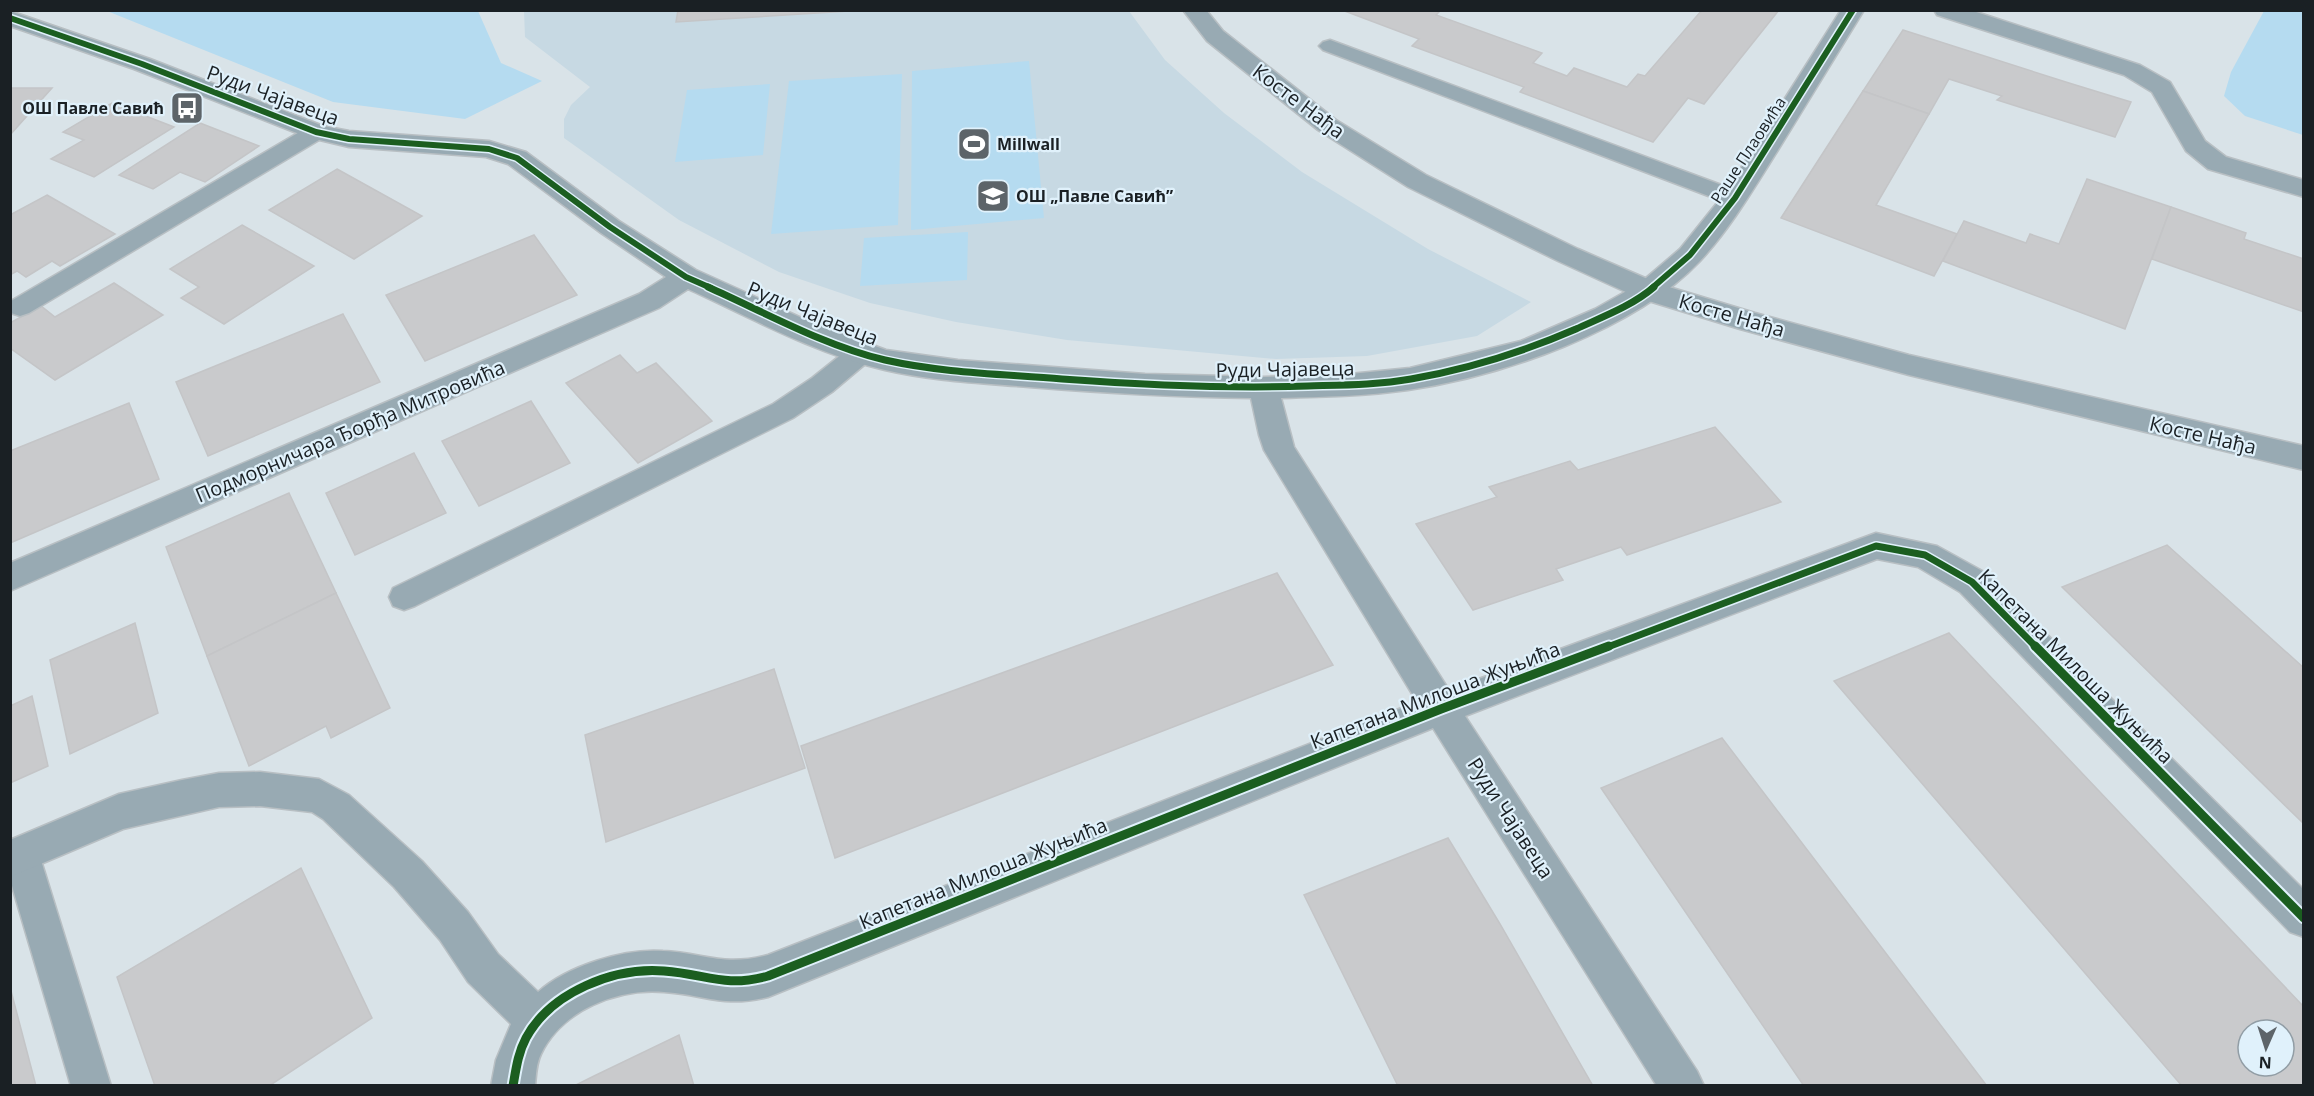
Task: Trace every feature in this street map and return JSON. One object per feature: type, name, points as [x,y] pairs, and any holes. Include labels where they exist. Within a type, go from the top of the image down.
[{"type":"street","name":"Косте Нађа","points":[[1194,10],[1215,36],[1327,125],[1407,174],[1568,255],[1649,291],[1750,322],[1909,365],[2304,458]]},
{"type":"street","name":"Раше Плаовића","points":[[1649,291],[1690,255],[1735,198],[1853,10]]},
{"type":"street","points":[[1945,10],[2132,70],[2161,87],[2195,146],[2217,163],[2304,189]]},
{"type":"street","name":"Руди Чајавеца","points":[[10,18],[142,64],[316,132],[349,139],[398,144],[489,149],[517,158],[610,227],[686,277],[803,330],[861,353],[886,360],[958,371],[1145,385],[1263,388],[1350,385],[1410,379],[1530,350],[1605,316],[1649,291]]},
{"type":"street","name":"Подморничара Ђорђа Митровића","points":[[10,578],[649,301],[686,277]]},
{"type":"street","name":"Руди Чајавеца","points":[[1263,388],[1274,435],[1280,450],[1441,709],[1682,1086]]},
{"type":"street","name":"Капетана Милоша Жуњића","points":[[513,1086],[513,1071],[537,1019],[564,998],[592,984],[628,974],[652,971],[740,982],[768,976],[1441,709],[1876,546],[1925,555],[1972,582],[2304,918]]},
{"type":"street","points":[[16,857],[119,812],[182,796],[219,790],[260,789],[319,796],[336,807],[408,874],[454,926],[483,968],[510,996],[537,1019]]},
{"type":"lane","points":[[1330,46],[1735,198]]},
{"type":"lane","points":[[20,307],[316,132]]},
{"type":"lane","points":[[404,597],[783,411],[822,385],[861,353]]},
{"type":"lane","points":[[16,857],[91,1086]]},
{"type":"shaded area","points":[[107,11],[478,11],[501,63],[542,81],[465,119],[333,102]]},
{"type":"shaded area","name":"ОШ „Павле Савић”","points":[[524,11],[1129,11],[1165,60],[1224,113],[1302,172],[1428,249],[1531,302],[1477,336],[1367,356],[1276,359],[1067,340],[956,322],[870,303],[779,272],[679,220],[564,138],[564,119],[571,105],[590,87],[525,37]]},
{"type":"shaded area","points":[[2264,11],[2303,11],[2303,135],[2245,116],[2224,96],[2231,72]]},
{"type":"shaded area","name":"Millwall","points":[[1029,61],[1044,218],[911,230],[912,71]]},
{"type":"shaded area","points":[[902,74],[898,225],[771,234],[789,81]]},
{"type":"shaded area","points":[[770,84],[763,155],[675,162],[687,90]]},
{"type":"shaded area","points":[[968,232],[967,280],[860,286],[864,238]]},
{"type":"building","points":[[678,10],[865,10],[676,22]]},
{"type":"building","points":[[1342,10],[1435,10],[1439,12],[1436,15],[1542,53],[1533,63],[1567,76],[1574,68],[1627,87],[1638,74],[1645,76],[1702,10],[1779,10],[1704,104],[1688,98],[1653,142],[1520,92],[1524,87],[1412,46],[1419,39]]},
{"type":"building","points":[[1903,30],[2131,102],[2115,137],[1997,100],[2002,96],[1949,79],[1929,114],[1863,91]]},
{"type":"building","points":[[10,88],[52,88],[10,135]]},
{"type":"building","points":[[1863,91],[1929,114],[1876,205],[1957,234],[1934,276],[1781,218]]},
{"type":"building","points":[[112,103],[174,127],[94,177],[51,159],[84,140],[63,132]]},
{"type":"building","points":[[200,123],[259,146],[205,182],[180,172],[153,189],[119,175]]},
{"type":"building","points":[[337,169],[422,216],[354,259],[269,210]]},
{"type":"building","points":[[2087,179],[2171,207],[2125,329],[1943,261],[1964,221],[2026,243],[2030,234],[2059,244]]},
{"type":"building","points":[[47,195],[115,234],[60,266],[52,261],[26,277],[17,271],[10,275],[10,215]]},
{"type":"building","points":[[2171,207],[2246,233],[2244,239],[2304,259],[2304,312],[2152,259]]},
{"type":"building","points":[[242,225],[314,266],[224,324],[181,298],[199,287],[170,269]]},
{"type":"building","points":[[534,235],[577,295],[425,361],[386,295]]},
{"type":"building","points":[[114,283],[163,315],[55,380],[10,348],[10,323],[41,306],[55,317]]},
{"type":"building","points":[[343,314],[380,382],[208,456],[176,382]]},
{"type":"building","points":[[620,355],[637,373],[656,363],[712,421],[638,463],[566,383]]},
{"type":"building","points":[[531,401],[570,463],[479,506],[442,441]]},
{"type":"building","points":[[129,403],[159,479],[10,543],[10,451]]},
{"type":"building","points":[[1715,427],[1781,502],[1627,555],[1621,547],[1556,569],[1563,580],[1473,610],[1416,524],[1497,497],[1489,487],[1570,461],[1578,470]]},
{"type":"building","points":[[414,453],[446,513],[355,555],[326,493]]},
{"type":"building","points":[[289,493],[336,593],[207,656],[166,547]]},
{"type":"building","points":[[2167,545],[2304,668],[2304,824],[2062,587]]},
{"type":"building","points":[[1277,573],[1333,665],[835,858],[801,746]]},
{"type":"building","points":[[336,593],[390,708],[331,738],[326,726],[249,766],[207,656]]},
{"type":"building","points":[[135,623],[158,713],[70,754],[50,660]]},
{"type":"building","points":[[1949,633],[2304,1007],[2304,1086],[2182,1086],[1834,681]]},
{"type":"building","points":[[774,669],[805,768],[606,842],[585,735]]},
{"type":"building","points":[[32,696],[48,766],[10,783],[10,706]]},
{"type":"building","points":[[1722,738],[1987,1086],[1804,1086],[1601,788]]},
{"type":"building","points":[[1448,838],[1593,1086],[1398,1086],[1304,895]]},
{"type":"building","points":[[301,868],[372,1018],[269,1086],[155,1086],[117,977]]},
{"type":"building","points":[[10,987],[36,1086],[10,1086]]},
{"type":"building","points":[[679,1035],[694,1086],[574,1086],[594,1076]]},
{"type":"cycle path","points":[[10,18],[142,64],[316,132],[349,139],[489,149],[517,158],[610,227],[686,277],[803,330],[861,353],[886,360],[958,371],[1145,385],[1264,388],[1350,385],[1410,379],[1473,365],[1530,349],[1605,316],[1649,291],[1690,255],[1735,198],[1853,10]]},
{"type":"cycle path","points":[[513,1086],[517,1060],[526,1037],[540,1018],[558,1002],[602,980],[651,971],[674,972],[732,982],[745,982],[768,976],[1441,709],[1876,546],[1925,555],[1972,582],[2304,918]]},
{"type":"place","name":"ОШ Павле Савић","points":[[187,108]]},
{"type":"place","name":"Millwall","points":[[974,144]]},
{"type":"place","name":"ОШ „Павле Савић”","points":[[993,196]]}]
